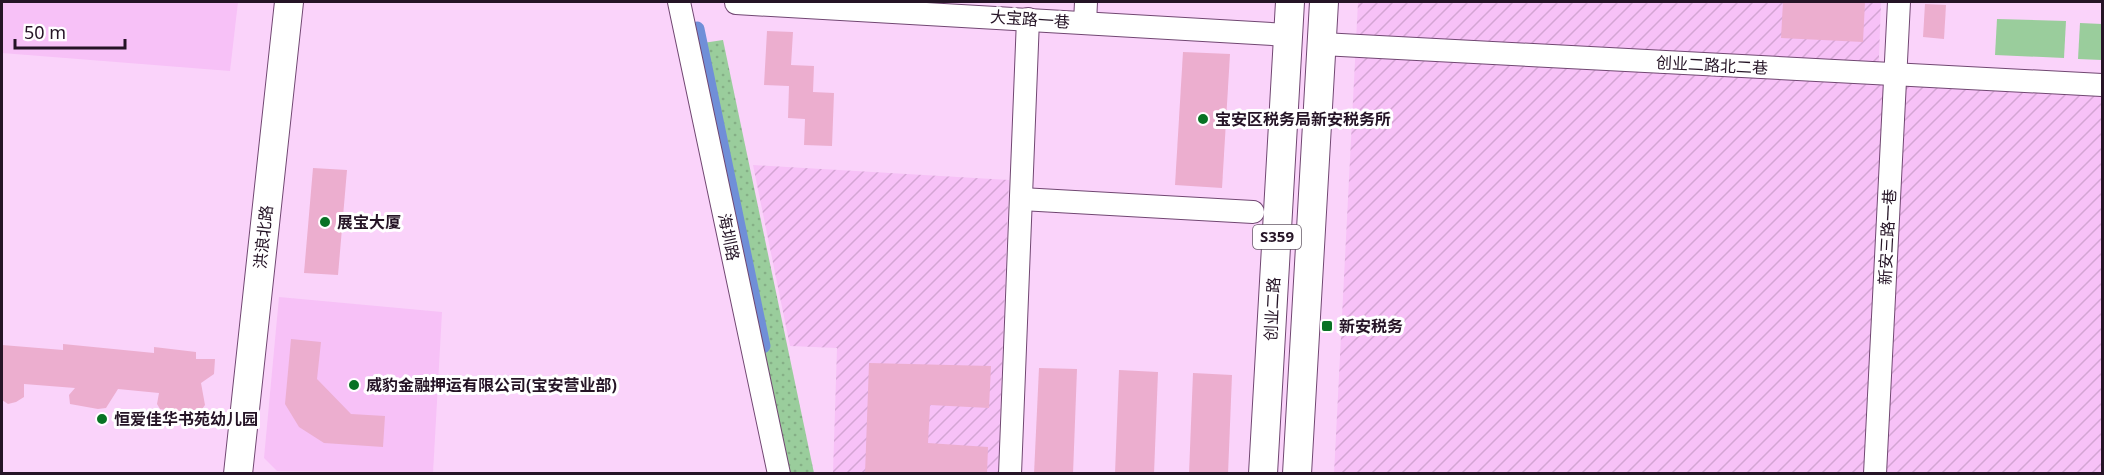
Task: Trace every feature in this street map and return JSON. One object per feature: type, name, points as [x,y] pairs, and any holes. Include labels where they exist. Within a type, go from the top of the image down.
[{"type":"main road","name":"洪浪北路","points":[[238,474],[289,2]]},
{"type":"main road","name":"创业二路","points":[[1263,474],[1290,2]]},
{"type":"main road","name":"S359","points":[[1297,474],[1324,2]]},
{"type":"street","name":"海圳路","points":[[679,2],[779,474]]},
{"type":"street","name":"新安三路一巷","points":[[1875,474],[1899,2]]},
{"type":"street","name":"大宝路一巷","points":[[736,3],[909,7],[1028,19],[1085,12],[1288,34]]},
{"type":"street","points":[[1010,474],[1028,19]]},
{"type":"street","name":"创业二路北二巷","points":[[1322,44],[2103,85]]},
{"type":"street","points":[[1021,199],[1254,212]]},
{"type":"shaded area","points":[[2,2],[238,2],[230,71],[2,53]]},
{"type":"shaded area","points":[[1358,2],[1881,2],[1878,83],[2102,93],[2102,473],[1334,474]]},
{"type":"shaded area","points":[[753,165],[1009,180],[998,473],[833,473],[837,348],[790,346]]},
{"type":"shaded area","name":"威豹金融押运有限公司(宝安营业部)","points":[[279,297],[442,312],[433,473],[277,471],[264,458]]},
{"type":"green space","points":[[1997,19],[2066,21],[2064,58],[1995,55]]},
{"type":"green space","points":[[2080,23],[2102,24],[2102,60],[2078,59]]},
{"type":"green space","points":[[723,40],[814,473],[778,473],[683,46]]},
{"type":"building","points":[[1783,2],[1865,2],[1863,42],[1781,38]]},
{"type":"building","points":[[1925,4],[1946,5],[1944,39],[1923,37]]},
{"type":"building","points":[[767,31],[793,32],[791,65],[814,66],[813,92],[834,93],[832,146],[804,145],[805,119],[788,118],[789,86],[764,85]]},
{"type":"building","name":"宝安区税务局新安税务所","points":[[1183,52],[1230,54],[1222,188],[1175,185]]},
{"type":"building","name":"展宝大厦","points":[[313,168],[347,170],[338,275],[304,273]]},
{"type":"building","points":[[291,339],[321,342],[317,379],[351,414],[385,416],[383,447],[324,443],[299,427],[285,404]]},
{"type":"building","points":[[63,344],[154,353],[154,347],[196,352],[196,359],[215,359],[214,374],[201,383],[205,405],[200,412],[186,414],[160,409],[157,404],[159,393],[118,389],[106,408],[98,409],[70,404],[69,395],[75,388],[24,384],[24,397],[8,404],[2,400],[2,345],[63,350]]},
{"type":"building","points":[[869,363],[991,366],[989,408],[930,405],[928,443],[988,447],[987,474],[865,474]]},
{"type":"building","points":[[1039,368],[1077,369],[1073,474],[1034,474]]},
{"type":"building","points":[[1119,370],[1158,372],[1154,474],[1115,474]]},
{"type":"building","points":[[1193,373],[1232,375],[1228,474],[1189,474]]},
{"type":"waterway","points":[[697,29],[763,346]]},
{"type":"place","name":"宝安区税务局新安税务所","points":[[1203,119]]},
{"type":"place","name":"展宝大厦","points":[[325,222]]},
{"type":"place","name":"新安税务","points":[[1327,326]]},
{"type":"place","name":"威豹金融押运有限公司(宝安营业部)","points":[[354,385]]},
{"type":"place","name":"恒爱佳华书苑幼儿园","points":[[102,419]]}]
